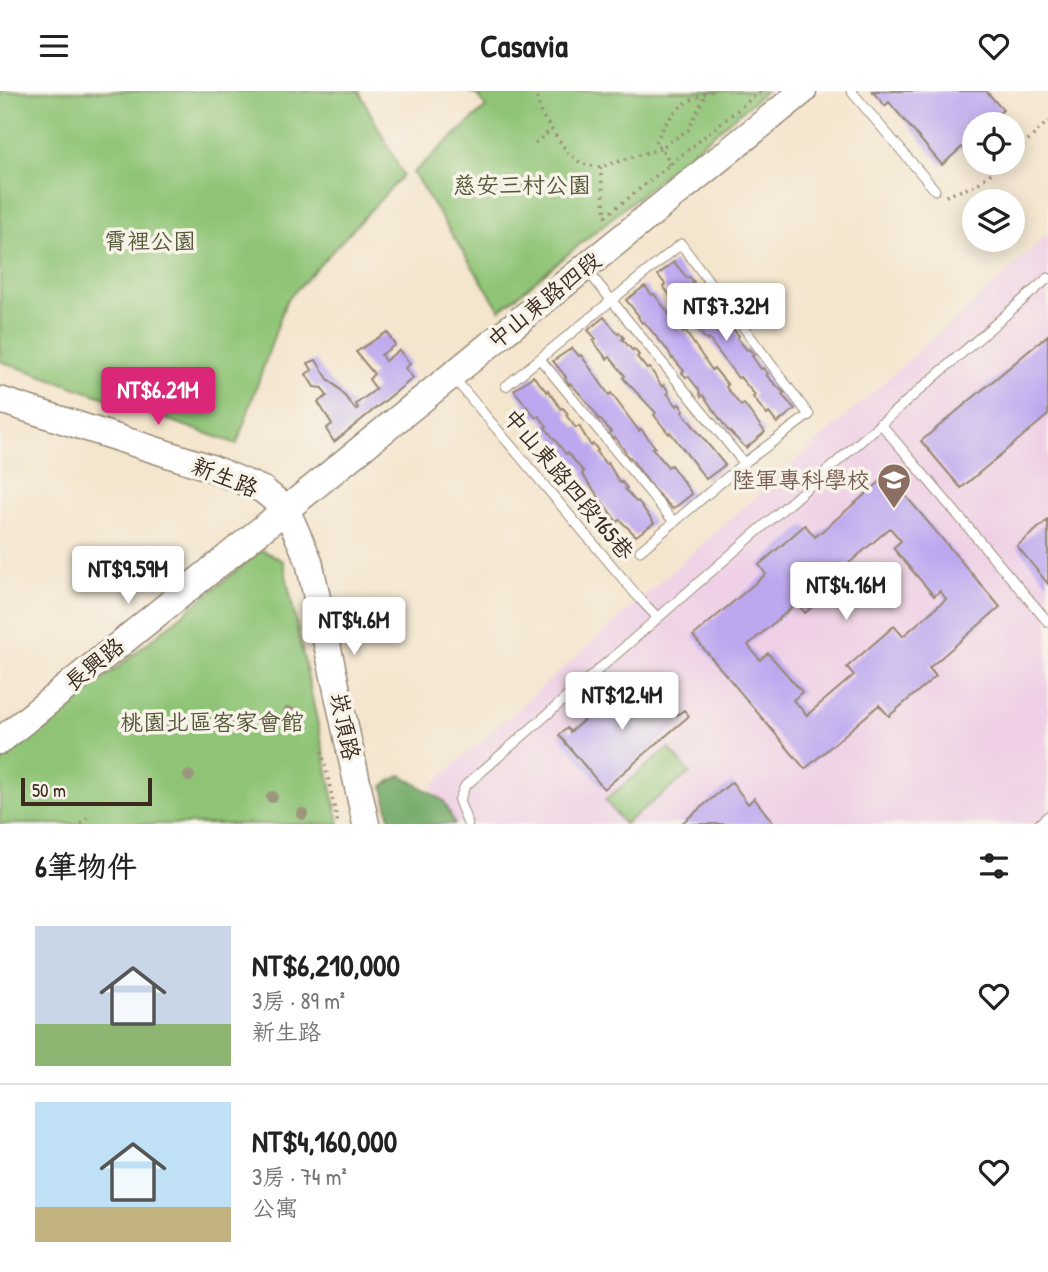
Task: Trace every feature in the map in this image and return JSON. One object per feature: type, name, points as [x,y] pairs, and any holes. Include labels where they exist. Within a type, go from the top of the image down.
[{"type":"main road","name":"中山東路四段","points":[[286,509],[803,91]]},
{"type":"main road","name":"新生路","points":[[0,400],[211,468],[263,491],[286,509]]},
{"type":"main road","name":"長興路","points":[[0,741],[286,509]]},
{"type":"main road","name":"崁頂路","points":[[286,509],[309,562],[366,824]]},
{"type":"lane","points":[[851,91],[935,190]]},
{"type":"lane","points":[[506,386],[681,244],[809,415],[744,463],[640,551]]},
{"type":"lane","points":[[585,268],[744,463]]},
{"type":"lane","points":[[468,824],[459,801],[465,786],[1048,278]]},
{"type":"lane","points":[[540,359],[674,522]]},
{"type":"lane","name":"中山東路四段165巷","points":[[451,375],[659,618]]},
{"type":"lane","points":[[880,423],[1048,622]]},
{"type":"lane","points":[[1039,824],[1048,816]]},
{"type":"path","points":[[535,91],[541,114],[568,153],[582,164],[600,167],[659,149],[688,130],[706,93]]},
{"type":"path","points":[[669,165],[666,154],[655,143],[672,113],[684,103],[712,91]]},
{"type":"path","points":[[600,167],[606,216],[761,91]]},
{"type":"path","points":[[1025,144],[1048,121]]},
{"type":"path","points":[[535,143],[551,130]]},
{"type":"path","points":[[935,190],[947,197],[976,185],[989,175]]},
{"type":"path","points":[[322,751],[338,824]]},
{"type":"path","points":[[81,824],[88,817]]},
{"type":"shaded area","name":"陸軍專科學校","points":[[1048,233],[1048,824],[445,824],[432,785],[1001,278]]},
{"type":"green space","name":"霄裡公園","points":[[0,91],[359,91],[403,175],[286,301],[237,444],[0,361]]},
{"type":"green space","name":"慈安三村公園","points":[[466,91],[766,91],[500,310],[413,173],[486,107],[477,95]]},
{"type":"green space","name":"桃園北區客家會館","points":[[262,550],[283,561],[339,824],[0,824],[0,763]]},
{"type":"green space","points":[[669,748],[690,773],[624,824],[605,800]]},
{"type":"green space","points":[[401,775],[444,801],[455,824],[391,824],[383,786]]},
{"type":"building","points":[[872,91],[986,91],[1003,110],[962,112],[962,147],[942,165],[889,102],[885,106]]},
{"type":"building","points":[[674,262],[709,300],[707,301],[717,314],[720,312],[724,318],[722,320],[739,336],[737,338],[754,355],[752,356],[761,369],[763,368],[795,409],[777,423],[769,413],[767,415],[753,397],[755,395],[740,377],[738,378],[709,339],[707,341],[680,302],[677,304],[663,286],[665,284],[658,275]]},
{"type":"building","points":[[645,286],[683,333],[685,331],[712,370],[714,368],[741,406],[744,404],[765,432],[746,448],[727,429],[703,395],[701,397],[699,390],[688,376],[682,373],[684,371],[644,322],[642,323],[626,300]]},
{"type":"building","points":[[604,317],[639,355],[637,357],[647,369],[650,368],[662,387],[664,385],[669,392],[667,393],[677,406],[679,404],[684,410],[682,412],[725,465],[706,479],[654,415],[656,413],[623,378],[625,376],[610,357],[607,359],[593,341],[596,339],[588,330]]},
{"type":"building","points":[[387,332],[395,345],[381,355],[385,361],[399,350],[410,364],[405,368],[413,378],[334,442],[326,429],[332,424],[318,402],[327,396],[322,388],[314,387],[306,374],[312,370],[308,363],[316,360],[328,379],[356,410],[356,404],[376,389],[369,379],[374,374],[356,352]]},
{"type":"building","points":[[1048,335],[1048,415],[961,488],[921,441]]},
{"type":"building","points":[[572,348],[581,355],[609,395],[611,393],[639,431],[641,429],[655,447],[652,448],[668,467],[671,465],[692,494],[673,509],[654,490],[630,457],[628,458],[615,437],[613,439],[609,434],[611,432],[581,395],[570,383],[569,385],[553,361]]},
{"type":"building","points":[[533,376],[568,414],[566,415],[576,428],[579,426],[591,446],[593,444],[598,450],[596,452],[608,463],[620,483],[622,482],[654,523],[636,536],[620,520],[617,522],[582,474],[584,472],[568,453],[566,454],[539,416],[536,418],[514,390]]},
{"type":"building","points":[[888,475],[1000,607],[929,668],[936,676],[889,716],[879,705],[805,769],[693,636],[766,574],[759,565],[805,525],[815,537]],"holes":[[[890,528],[901,541],[893,548],[934,596],[940,591],[946,599],[903,636],[894,626],[847,667],[854,675],[807,715],[793,700],[802,692],[768,653],[760,660],[748,645],[797,603],[805,613],[848,576],[842,569]]]},
{"type":"building","points":[[1048,520],[1048,584],[1017,546]]},
{"type":"building","points":[[644,677],[677,715],[684,710],[689,716],[604,789],[559,735],[567,728],[570,732],[598,708],[601,713]]},
{"type":"building","points":[[732,782],[748,804],[754,798],[774,824],[681,824]]},
{"type":"place","name":"陸軍專科學校","points":[[894,510]]}]
